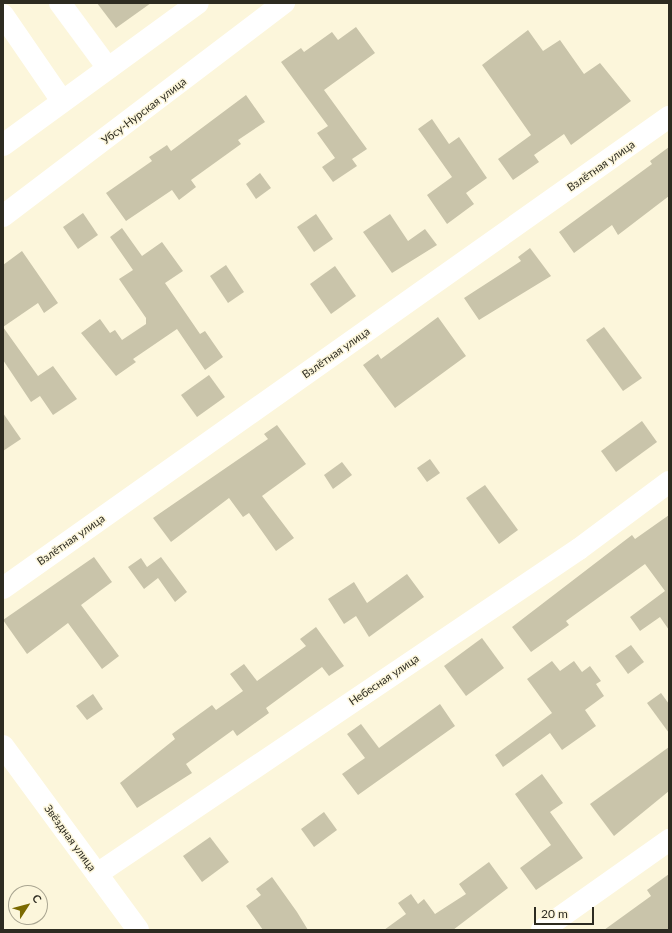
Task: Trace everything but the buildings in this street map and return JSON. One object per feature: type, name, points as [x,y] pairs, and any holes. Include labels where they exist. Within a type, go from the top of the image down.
[{"type":"street","points":[[60,3],[108,68]]},
{"type":"street","points":[[3,144],[198,3]]},
{"type":"street","name":"Убсу-Нурская улица","points":[[3,216],[284,3]]},
{"type":"street","points":[[3,14],[62,101]]},
{"type":"street","name":"Взлётная улица","points":[[3,588],[669,117]]},
{"type":"street","name":"Небесная улица","points":[[97,874],[579,549],[669,482]]},
{"type":"street","name":"Звёздная улица","points":[[3,746],[138,930]]},
{"type":"street","points":[[542,930],[669,840]]}]
